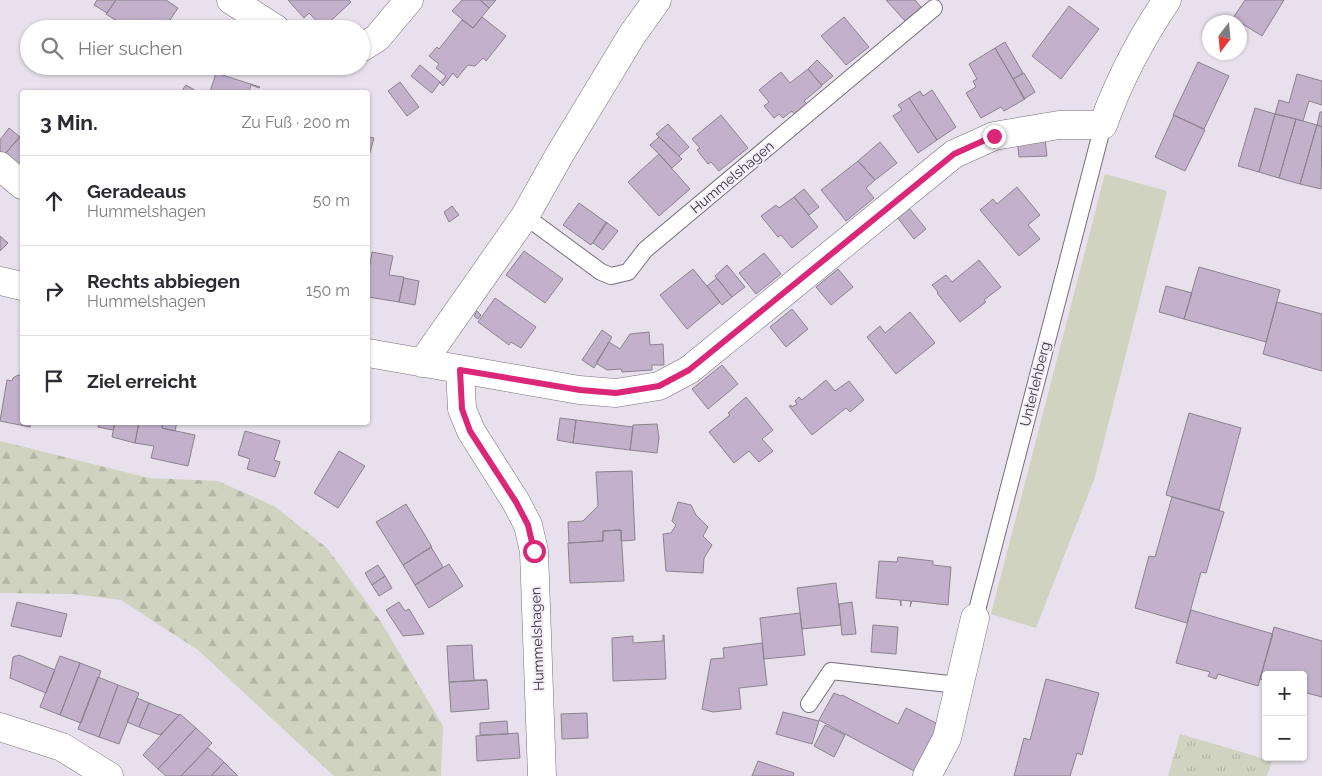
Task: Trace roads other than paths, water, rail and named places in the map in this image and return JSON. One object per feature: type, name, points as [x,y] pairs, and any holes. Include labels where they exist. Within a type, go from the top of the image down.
[{"type":"street","points":[[231,0],[262,20]]},
{"type":"street","points":[[370,42],[377,38],[409,0]]},
{"type":"street","points":[[422,363],[525,216],[622,52],[657,0]]},
{"type":"street","name":"Unterlehberg","points":[[1103,125],[1116,89],[1147,30],[1167,0]]},
{"type":"street","points":[[370,353],[589,391],[616,393],[659,386],[689,370],[954,154],[994,136],[1059,125],[1103,125]]},
{"type":"street","points":[[0,166],[20,183]]},
{"type":"street","points":[[0,281],[20,286]]},
{"type":"street","name":"Hummelshagen","points":[[460,370],[462,409],[470,431],[516,502],[528,525],[534,551],[542,776]]},
{"type":"street","name":"Unterlehberg","points":[[927,776],[947,738],[975,618]]},
{"type":"street","points":[[0,727],[62,747],[109,776]]},
{"type":"lane","name":"Hummelshagen","points":[[525,216],[601,272],[611,276],[628,272],[645,250],[934,8]]},
{"type":"lane","name":"Unterlehberg","points":[[975,618],[1103,125]]},
{"type":"lane","points":[[809,704],[831,671],[958,686]]}]
